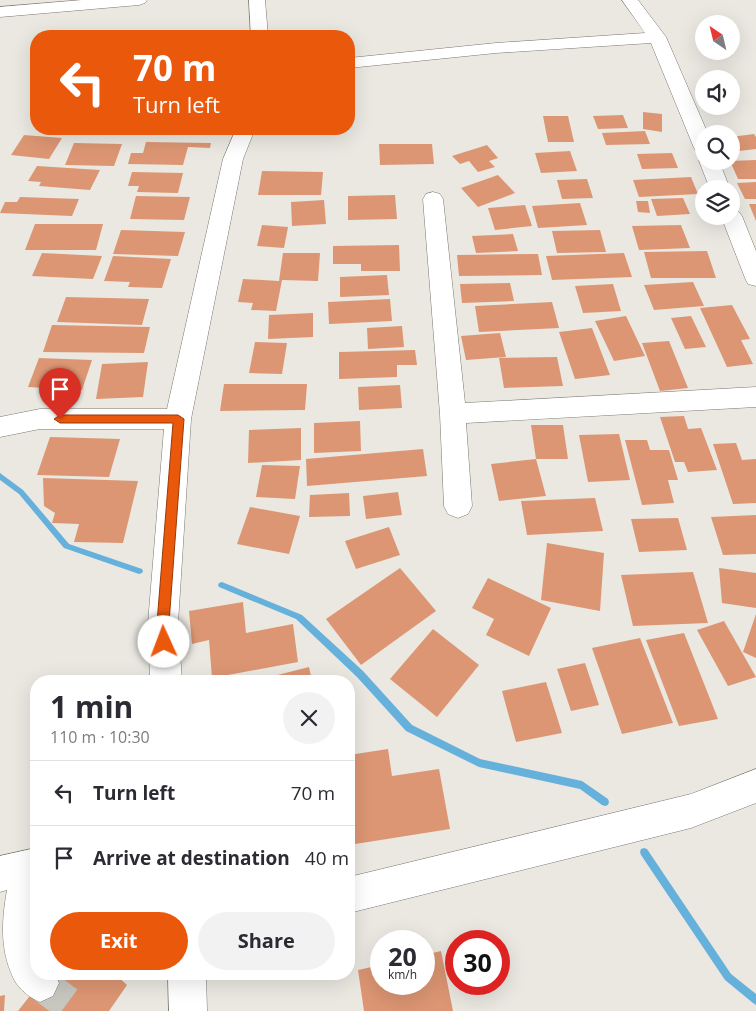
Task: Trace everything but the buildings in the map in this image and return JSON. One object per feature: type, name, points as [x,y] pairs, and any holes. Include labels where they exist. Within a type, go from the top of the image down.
[{"type":"street","points":[[0,12],[65,3],[139,0]]},
{"type":"street","points":[[257,0],[260,30]]},
{"type":"street","points":[[630,0],[657,36],[695,127]]},
{"type":"street","points":[[355,63],[496,48],[657,36]]},
{"type":"street","points":[[166,675],[163,623],[178,419],[233,159],[242,135]]},
{"type":"street","points":[[433,199],[453,414],[458,506]]},
{"type":"street","points":[[735,225],[756,278]]},
{"type":"street","points":[[453,414],[756,397]]},
{"type":"street","points":[[0,427],[40,419],[178,419]]},
{"type":"street","points":[[355,895],[690,811],[756,786]]},
{"type":"street","points":[[21,869],[19,929],[21,959],[30,970]]},
{"type":"street","points":[[187,980],[188,1011]]},
{"type":"waterway","points":[[0,476],[21,492],[67,546],[139,571]]},
{"type":"waterway","points":[[222,585],[299,617],[360,674],[409,728],[479,763],[582,785],[605,802]]},
{"type":"waterway","points":[[644,852],[728,977],[756,1000]]},
{"type":"tunnel","points":[[40,983],[78,1011]]},
{"type":"route","points":[[60,419],[178,419],[163,623],[164,642]]}]
